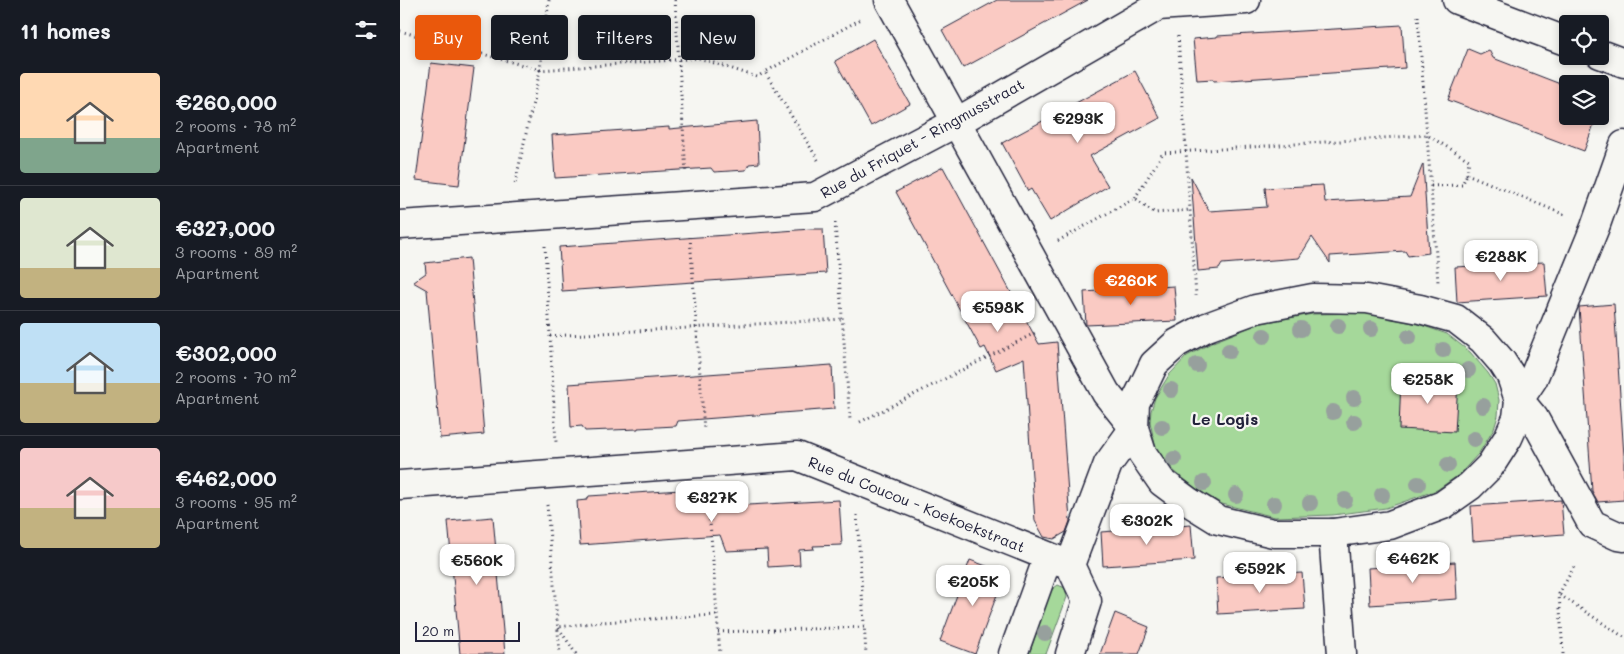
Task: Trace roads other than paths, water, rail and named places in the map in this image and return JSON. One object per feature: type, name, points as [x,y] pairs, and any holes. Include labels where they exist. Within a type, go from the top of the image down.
[{"type":"street","points":[[889,0],[1106,393],[1134,428]]},
{"type":"street","name":"Rue du Friquet - Ringmusstraat","points":[[400,225],[815,197],[957,122],[1158,6],[1246,0]]},
{"type":"street","points":[[1457,0],[1559,39]]},
{"type":"street","points":[[1609,57],[1624,63]]},
{"type":"street","points":[[1624,145],[1595,227],[1533,379],[1519,400],[1517,418],[1508,438],[1490,466],[1470,486],[1444,505],[1390,525],[1333,533],[1273,533],[1218,520],[1188,502],[1162,482],[1142,453],[1134,428],[1135,403],[1154,364],[1177,343],[1207,327],[1256,309],[1313,298],[1367,299],[1420,309],[1456,319],[1483,340],[1511,376],[1519,400],[1534,418],[1592,524],[1618,536],[1624,536]]},
{"type":"street","points":[[1013,654],[1108,464],[1134,428]]},
{"type":"street","name":"Rue du Coucou - Koekoekstraat","points":[[400,485],[797,456],[1059,561]]},
{"type":"street","points":[[1333,533],[1342,654]]},
{"type":"street","points":[[1059,561],[1087,601],[1070,654]]},
{"type":"district","name":"Le Logis","points":[[1225,418]]}]
